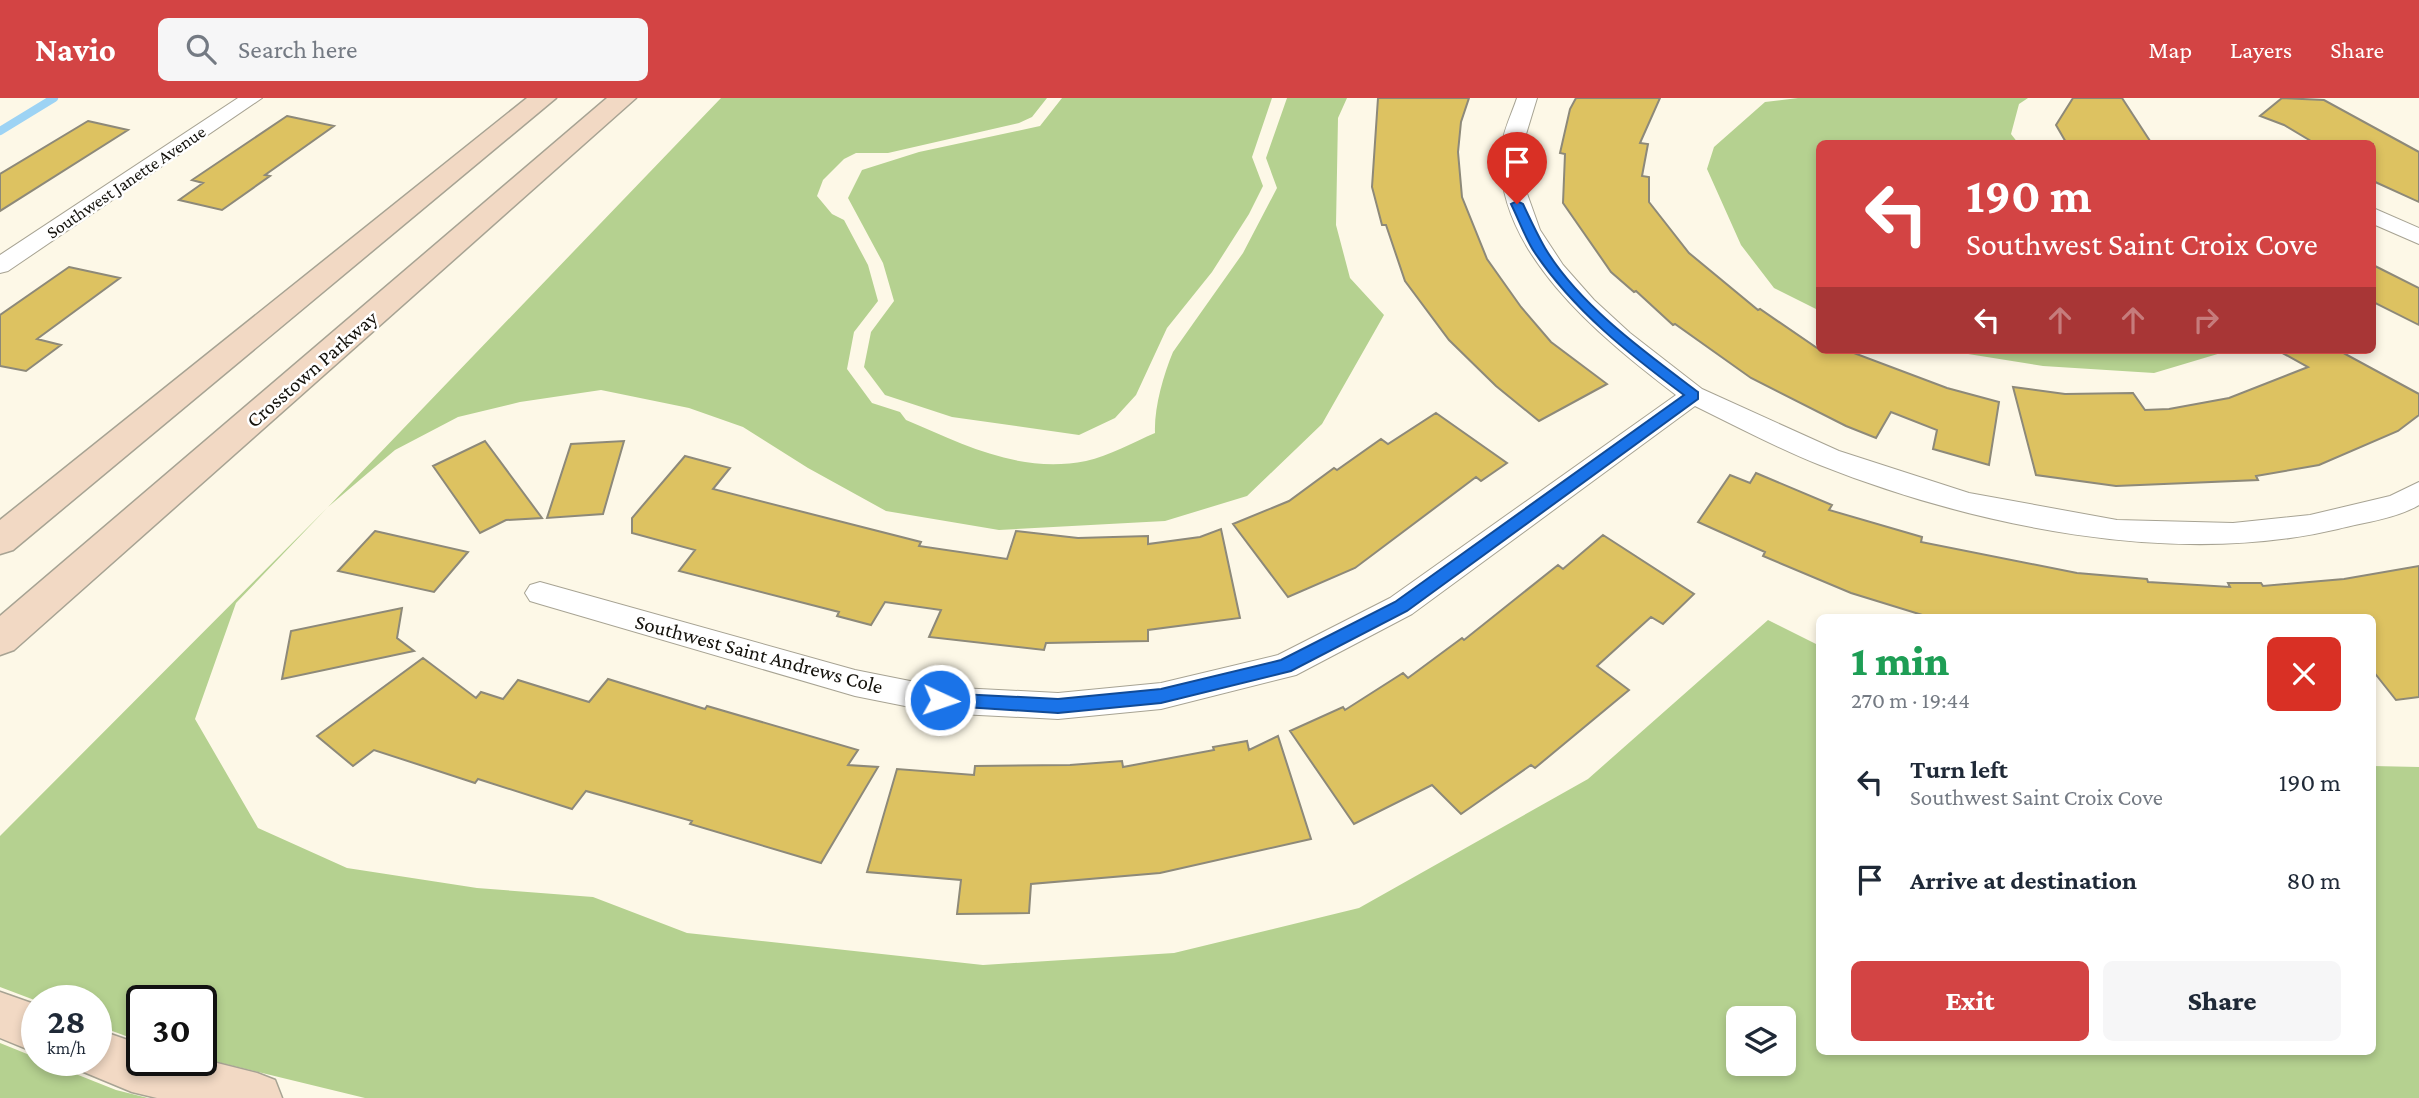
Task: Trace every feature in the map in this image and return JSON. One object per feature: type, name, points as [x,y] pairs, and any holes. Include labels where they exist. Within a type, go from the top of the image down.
[{"type":"main road","points":[[0,540],[543,98]]},
{"type":"main road","name":"Crosstown Parkway","points":[[0,639],[623,98]]},
{"type":"main road","points":[[0,1014],[21,1023]]},
{"type":"main road","points":[[112,1059],[132,1067],[257,1098]]},
{"type":"street","name":"Southwest Janette Avenue","points":[[0,266],[252,98]]},
{"type":"street","points":[[1527,98],[1516,120],[1510,154],[1517,204],[1540,251],[1576,296],[1626,345],[1693,395],[1829,458],[1966,503],[2118,530],[2233,534],[2310,526],[2398,504],[2419,492]]},
{"type":"street","points":[[2376,216],[2419,237]]},
{"type":"street","name":"Southwest Saint Andrews Cole","points":[[540,593],[855,683],[940,700],[1058,706],[1161,696],[1285,666],[1401,606],[1693,395]]},
{"type":"green space","points":[[721,98],[1047,98],[1032,117],[1019,123],[888,153],[856,153],[844,159],[823,180],[817,196],[832,214],[844,220],[868,265],[878,301],[854,332],[847,369],[872,403],[900,412],[906,420],[993,455],[1038,464],[1062,464],[1104,456],[1155,433],[1160,392],[1173,352],[1243,253],[1277,188],[1266,158],[1287,98],[1347,98],[1338,118],[1336,225],[1350,278],[1384,315],[1322,424],[1247,496],[1165,521],[999,530],[886,511],[808,468],[743,427],[689,408],[601,390],[520,402],[458,417],[395,450],[328,507]]},
{"type":"green space","points":[[1062,98],[1272,98],[1252,157],[1263,186],[1249,214],[1212,272],[1167,328],[1136,395],[1115,418],[1079,435],[952,417],[885,395],[864,367],[871,332],[894,301],[883,263],[848,198],[862,170],[919,152],[1040,126]]},
{"type":"green space","points":[[1798,98],[2028,98],[2019,104],[2011,134],[2016,140],[1816,140],[1816,309],[1774,288],[1741,245],[1707,169],[1714,147],[1765,102]]},
{"type":"green space","points":[[1968,354],[2218,354],[2154,373],[2043,366]]},
{"type":"green space","points":[[328,507],[236,603],[195,719],[258,828],[347,868],[477,888],[593,897],[687,933],[983,965],[1174,953],[1359,908],[1588,779],[1768,620],[1816,644],[1816,1055],[2376,1055],[2376,766],[2419,767],[2419,1098],[365,1098],[217,1062],[217,985],[126,985],[126,1036],[112,1031],[112,985],[21,985],[21,995],[0,987],[0,836]]},
{"type":"green space","points":[[0,1043],[21,1052],[21,1076],[81,1076],[116,1090],[148,1098],[0,1098]]},
{"type":"building","points":[[1378,98],[1469,98],[1461,122],[1458,152],[1462,197],[1487,259],[1521,307],[1551,342],[1607,384],[1539,421],[1496,386],[1449,340],[1405,281],[1386,225],[1382,225],[1372,187]]},
{"type":"building","points":[[1576,98],[1660,98],[1640,143],[1648,144],[1642,176],[1649,177],[1649,202],[1689,253],[1758,310],[1816,347],[1816,354],[1857,354],[1947,388],[1999,402],[1989,465],[1933,449],[1937,430],[1891,412],[1876,438],[1846,426],[1751,378],[1673,325],[1634,292],[1611,272],[1563,203],[1565,154],[1560,153],[1570,109]]},
{"type":"building","points":[[2073,98],[2122,98],[2149,140],[2065,140],[2056,125]]},
{"type":"building","points":[[2282,98],[2324,100],[2419,152],[2419,202],[2376,182],[2376,140],[2309,140],[2284,125],[2260,116]]},
{"type":"building","points":[[287,116],[334,126],[265,175],[270,176],[222,210],[179,200],[203,183],[192,180]]},
{"type":"building","points":[[88,121],[128,130],[0,211],[0,174]]},
{"type":"building","points":[[2376,266],[2419,288],[2419,325],[2376,304]]},
{"type":"building","points":[[69,267],[120,278],[37,339],[61,345],[26,371],[0,366],[0,315]]},
{"type":"building","points":[[2284,354],[2345,354],[2419,394],[2419,415],[2398,431],[2319,465],[2256,476],[2258,480],[2116,486],[2036,475],[2013,387],[2065,394],[2133,393],[2145,410],[2169,409],[2229,398],[2308,367]]},
{"type":"building","points":[[1436,413],[1507,463],[1481,481],[1476,477],[1355,568],[1288,597],[1233,524],[1289,501],[1334,468],[1337,470],[1381,439],[1388,444]]},
{"type":"building","points":[[485,441],[542,518],[506,520],[480,533],[433,466]]},
{"type":"building","points":[[624,441],[603,514],[547,518],[571,444]]},
{"type":"building","points":[[685,456],[730,468],[713,489],[921,542],[919,546],[1007,559],[1016,531],[1078,538],[1148,536],[1148,544],[1200,537],[1221,529],[1240,618],[1148,630],[1148,641],[1046,643],[1044,650],[929,637],[941,610],[885,602],[871,625],[837,616],[839,612],[679,571],[695,550],[632,533],[632,518]]},
{"type":"building","points":[[1756,473],[1832,505],[1829,510],[1922,537],[1921,542],[2077,573],[2147,579],[2148,582],[2230,587],[2228,583],[2261,583],[2263,586],[2344,579],[2419,566],[2419,697],[2396,700],[2376,675],[2376,614],[1919,614],[1851,593],[1763,556],[1765,552],[1698,522],[1730,475],[1750,483]]},
{"type":"building","points":[[375,531],[468,552],[434,592],[338,571]]},
{"type":"building","points":[[1603,535],[1694,594],[1663,624],[1651,617],[1597,666],[1629,690],[1535,768],[1531,765],[1461,814],[1432,785],[1354,824],[1290,731],[1343,707],[1345,710],[1403,673],[1408,678],[1462,638],[1464,640],[1558,565],[1563,569]]},
{"type":"building","points":[[402,608],[397,638],[414,651],[282,679],[291,631]]},
{"type":"building","points":[[423,658],[476,698],[481,692],[503,699],[518,680],[589,702],[608,679],[705,709],[707,706],[858,750],[848,765],[878,767],[821,863],[690,824],[692,821],[586,791],[572,809],[478,779],[475,783],[374,750],[353,766],[317,736]]},
{"type":"building","points":[[1278,736],[1311,839],[1160,873],[1031,884],[1029,913],[957,914],[961,880],[867,872],[897,769],[974,775],[975,766],[1070,765],[1122,761],[1123,767],[1247,741],[1249,750]]},
{"type":"waterway","points":[[0,131],[54,98]]},
{"type":"route","points":[[940,700],[1058,706],[1161,696],[1285,666],[1401,606],[1693,395],[1626,345],[1576,296],[1540,251],[1517,204]]}]
